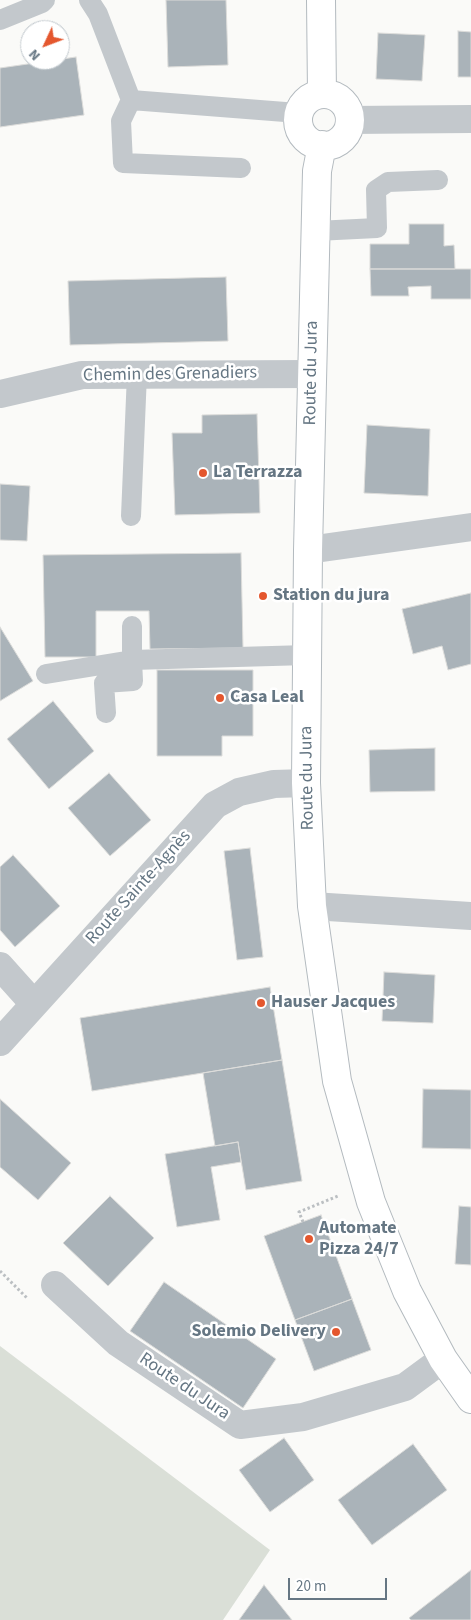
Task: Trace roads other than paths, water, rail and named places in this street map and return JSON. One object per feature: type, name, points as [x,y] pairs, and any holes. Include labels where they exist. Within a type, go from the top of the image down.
[{"type":"street","points":[[321,0],[322,94]]},
{"type":"street","points":[[322,94],[331,95],[341,100],[348,109],[350,120],[347,130],[341,139],[332,144],[322,145],[314,144],[304,136],[298,126],[298,114],[306,101],[313,96],[322,94]]},
{"type":"street","points":[[350,120],[471,119]]},
{"type":"street","name":"Route du Jura","points":[[322,145],[317,171],[308,550],[306,783],[312,906],[337,1081],[371,1202],[407,1291],[443,1359],[471,1398]]},
{"type":"street","name":"Chemin des Grenadiers","points":[[0,394],[82,374],[311,374]]},
{"type":"street","points":[[308,550],[471,527]]},
{"type":"street","name":"Route Sainte-Agnès","points":[[0,1042],[215,805],[238,792],[274,784],[306,783]]},
{"type":"street","points":[[312,906],[471,916]]},
{"type":"street","points":[[0,966],[34,1004]]},
{"type":"street","name":"Route du Jura","points":[[55,1285],[118,1343],[240,1425],[303,1418],[405,1387],[443,1359]]},
{"type":"lane","points":[[0,20],[42,3],[45,0]]},
{"type":"lane","points":[[89,0],[98,14],[131,100],[121,121],[123,163],[241,168]]},
{"type":"lane","points":[[131,100],[298,114]]},
{"type":"lane","points":[[316,231],[377,228],[376,190],[388,182],[438,180]]},
{"type":"lane","points":[[131,516],[137,374]]},
{"type":"lane","points":[[106,713],[104,683],[133,681],[132,626]]},
{"type":"lane","points":[[46,674],[132,660],[307,655]]},
{"type":"place","name":"La Terrazza","points":[[203,473]]},
{"type":"place","name":"Station du jura","points":[[263,596]]},
{"type":"place","name":"Casa Leal","points":[[220,698]]},
{"type":"place","name":"Hauser Jacques","points":[[261,1003]]},
{"type":"place","name":"Automate Pizza 24/7","points":[[309,1239]]},
{"type":"place","name":"Solemio Delivery","points":[[336,1332]]}]
